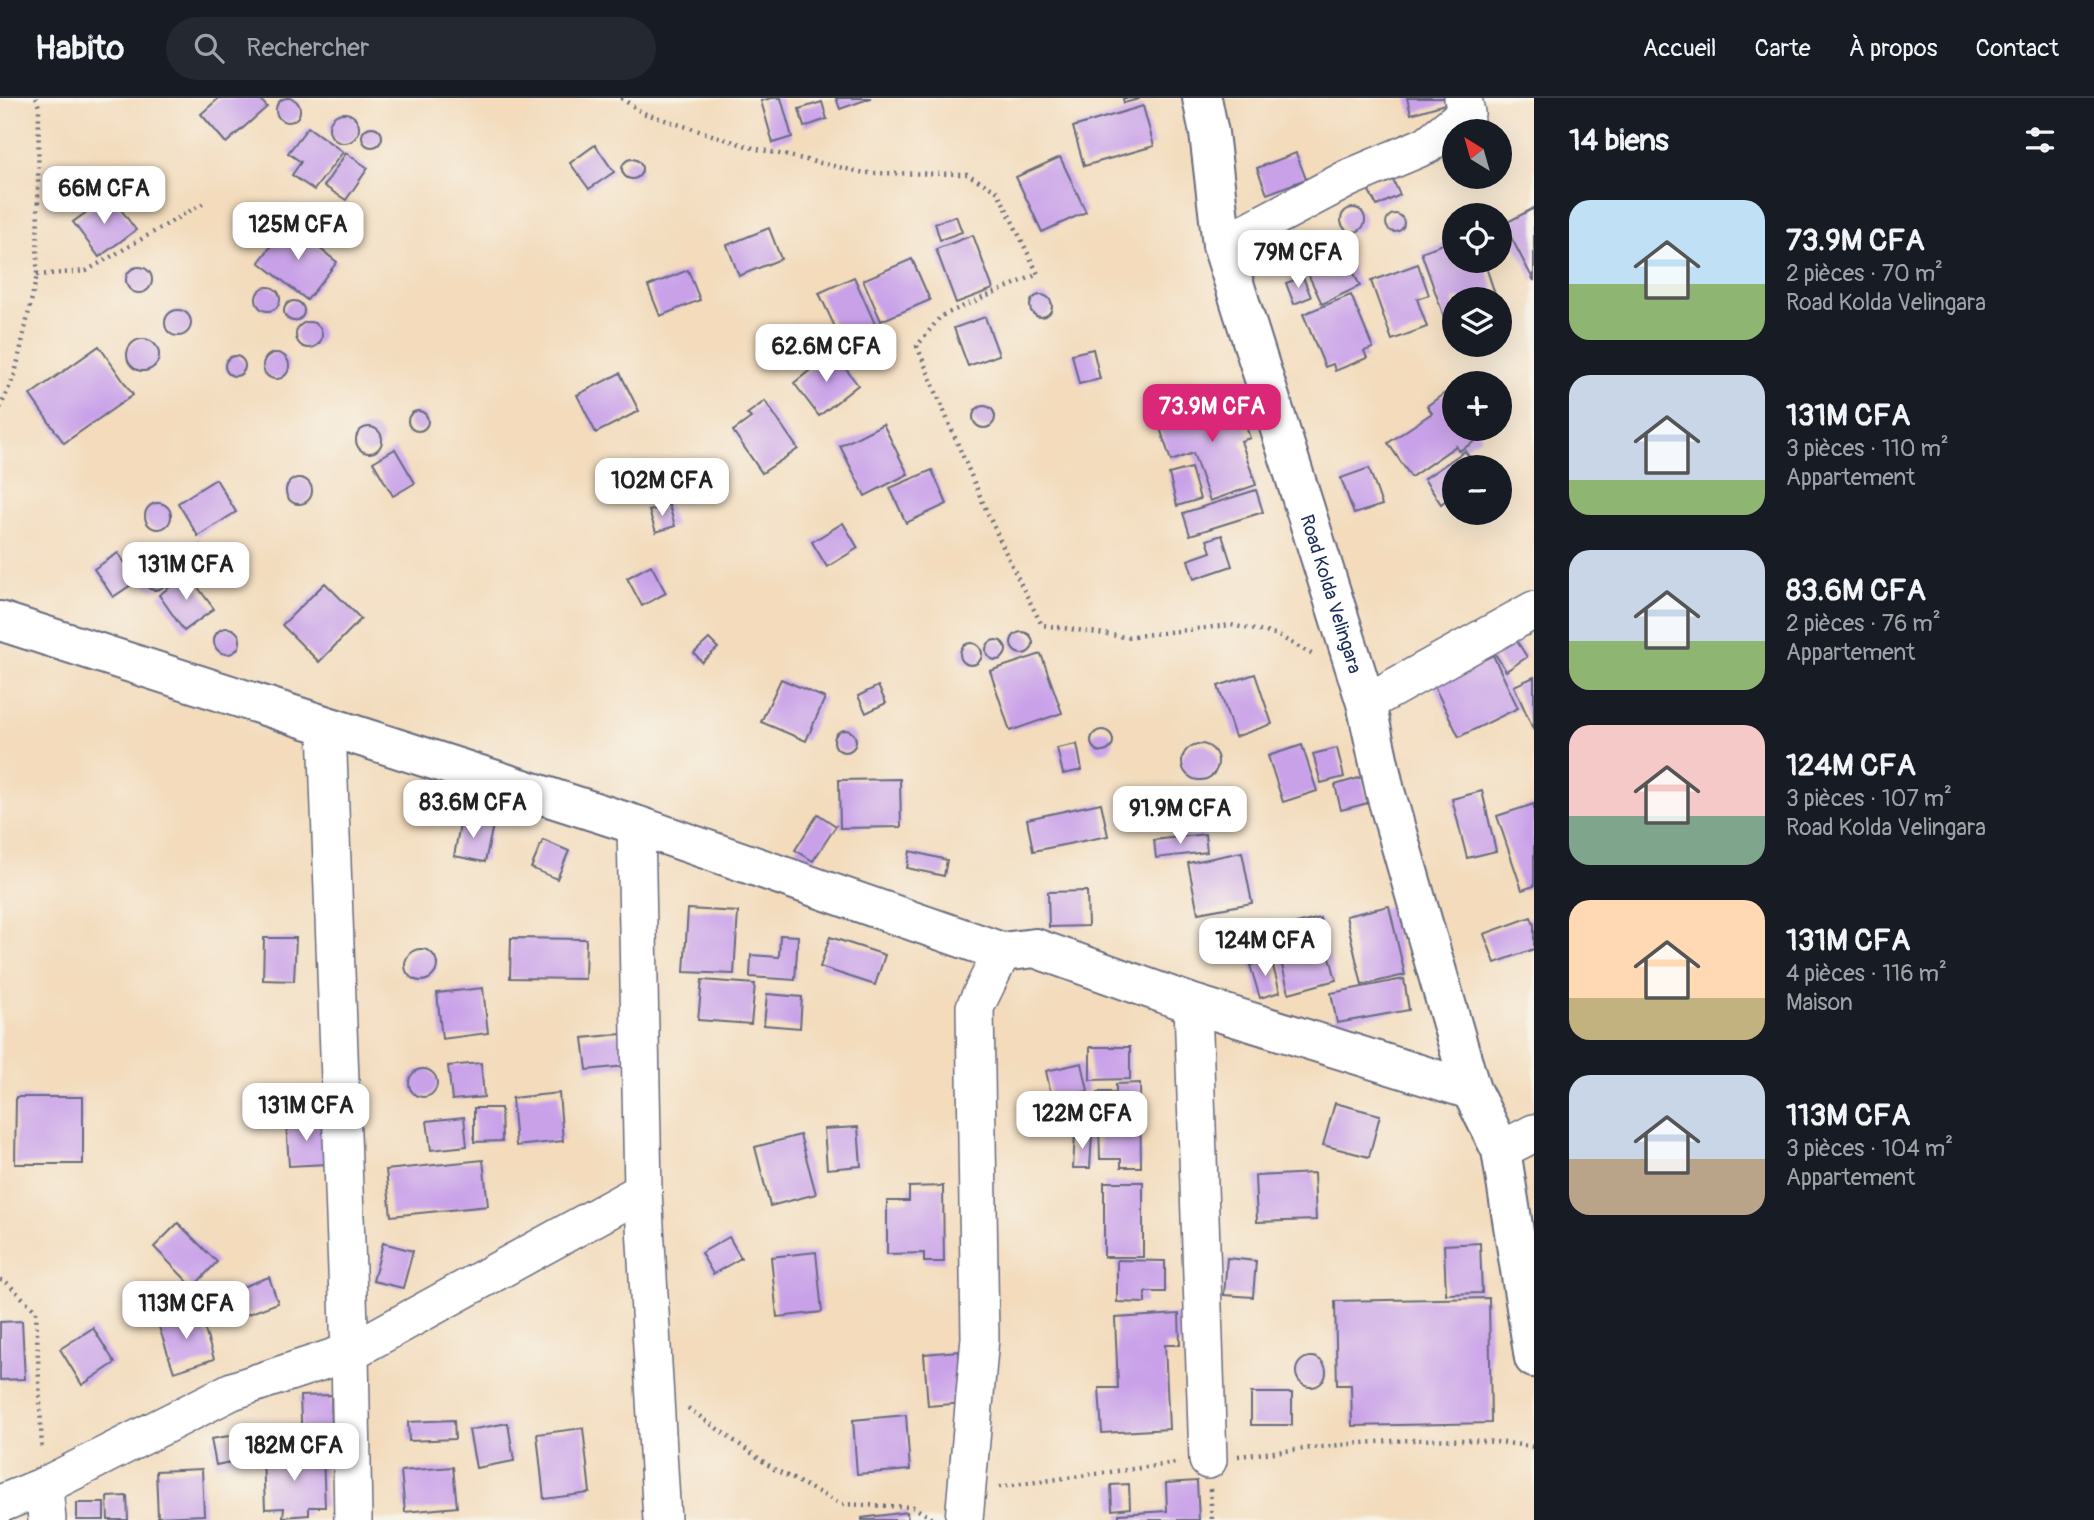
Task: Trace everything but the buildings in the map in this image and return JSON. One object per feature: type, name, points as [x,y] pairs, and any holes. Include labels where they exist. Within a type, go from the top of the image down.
[{"type":"main road","name":"Road Kolda Velingara","points":[[1202,98],[1209,133],[1222,245],[1362,691],[1385,791],[1471,1090],[1518,1142],[1534,1358]]},
{"type":"main road","points":[[0,621],[636,825],[1002,952],[1035,948],[1193,1004],[1471,1090]]},
{"type":"street","points":[[1222,245],[1349,178],[1427,145],[1466,113],[1463,98]]},
{"type":"street","points":[[1362,691],[1534,610]]},
{"type":"street","points":[[327,727],[350,1352],[353,1520]]},
{"type":"street","points":[[636,825],[643,1191],[662,1520]]},
{"type":"street","points":[[965,1506],[981,1338],[975,1007],[1002,952]]},
{"type":"street","points":[[1193,1004],[1208,1460]]},
{"type":"street","points":[[0,1504],[45,1503],[232,1391],[350,1352],[643,1191]]},
{"type":"path","points":[[0,408],[15,374],[37,275],[39,107],[36,98]]},
{"type":"path","points":[[621,98],[643,113],[753,148],[865,173],[967,174],[998,192],[1038,274],[941,316],[917,346],[980,495],[1022,588],[1042,625],[1126,637],[1231,625],[1275,634],[1362,691]]},
{"type":"path","points":[[37,275],[86,271],[204,203]]},
{"type":"path","points":[[0,1280],[5,1281],[36,1311],[45,1503]]},
{"type":"path","points":[[653,1383],[774,1469],[841,1504],[914,1507],[936,1520]]},
{"type":"path","points":[[965,1506],[1208,1460],[1348,1444],[1445,1438],[1507,1442],[1534,1447]]}]
